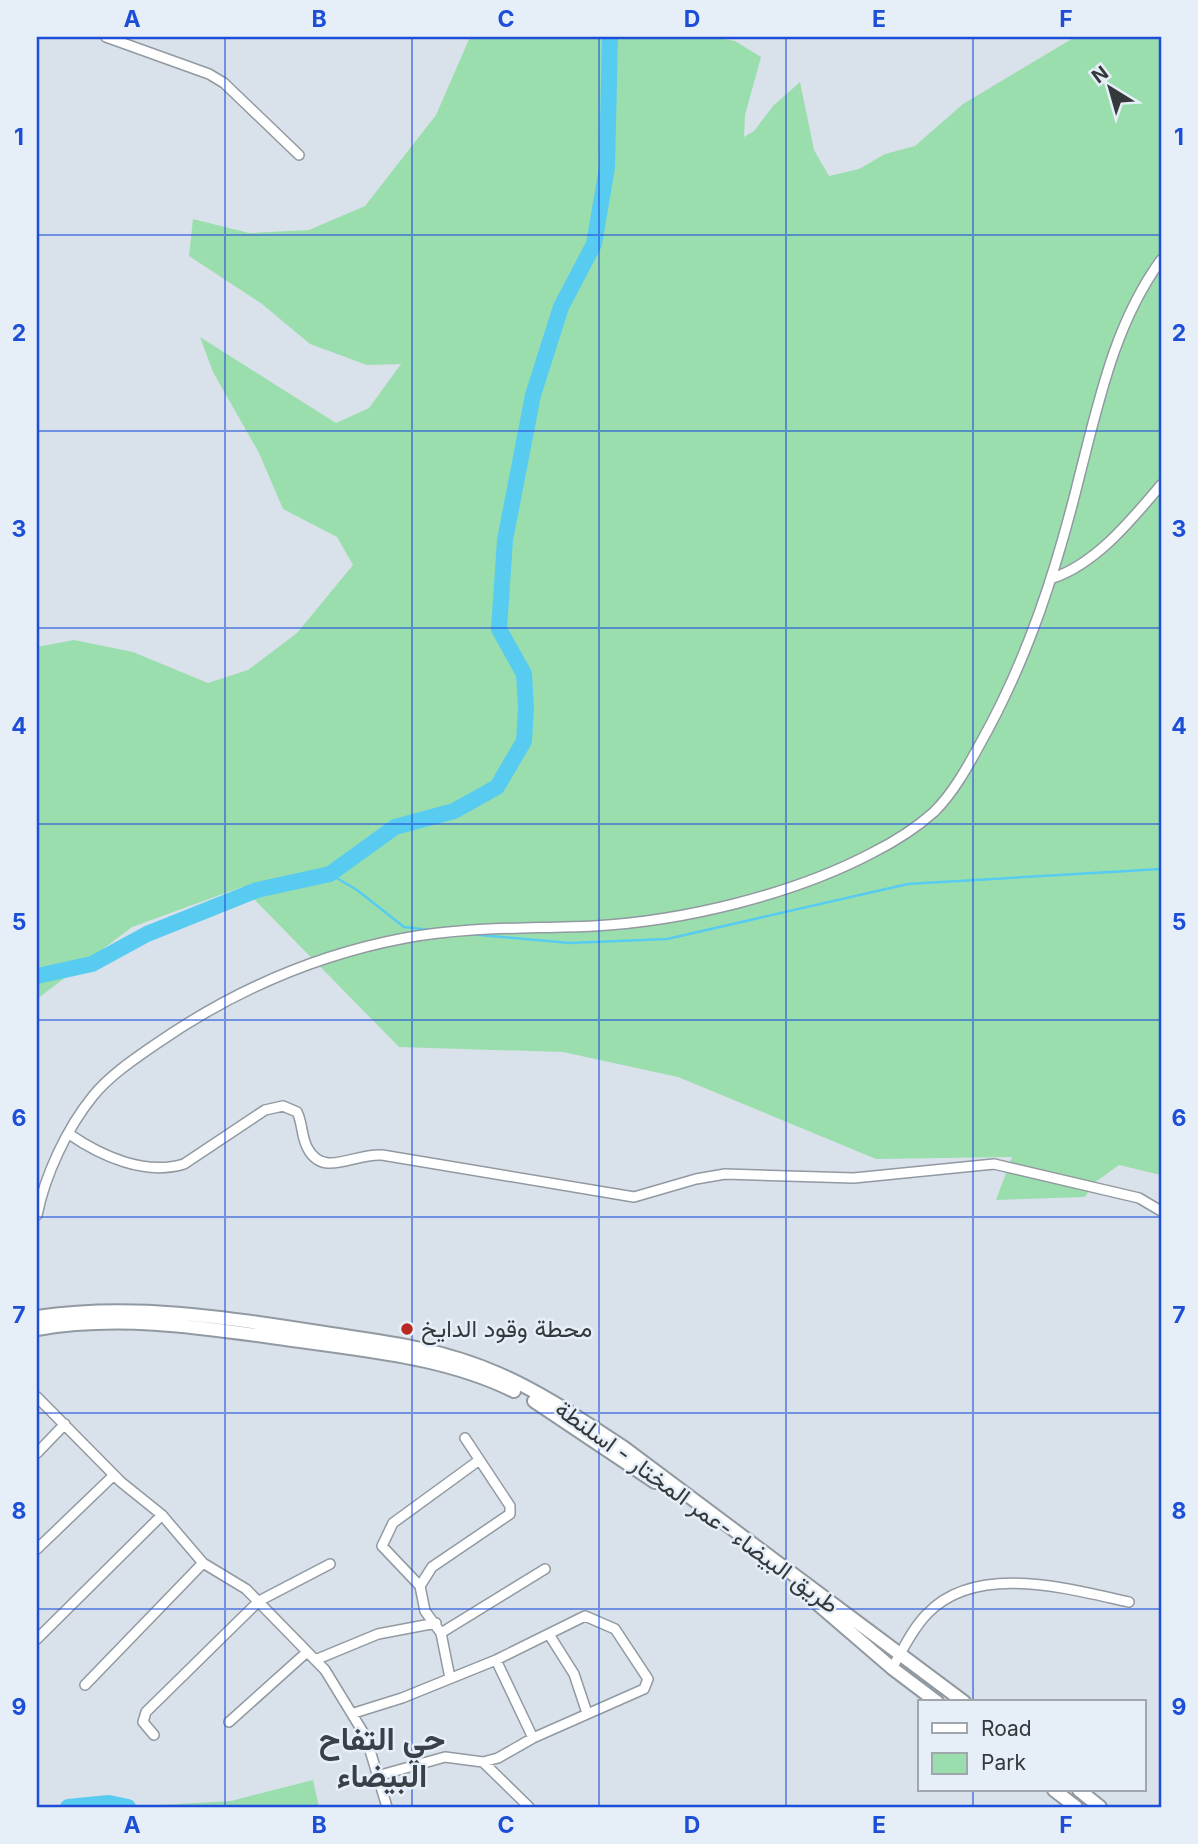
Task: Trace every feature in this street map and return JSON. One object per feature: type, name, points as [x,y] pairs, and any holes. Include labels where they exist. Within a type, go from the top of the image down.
[{"type":"main road","name":"طريق البيضاء -عمر المختار - اسلنطة","points":[[37,1317],[132,1310],[275,1325],[419,1346],[500,1375],[566,1409],[623,1447],[961,1700]]},
{"type":"main road","name":"طريق البيضاء -عمر المختار - اسلنطة","points":[[37,1329],[86,1322],[123,1321],[185,1326],[416,1358],[500,1384],[568,1421],[620,1457],[814,1601],[892,1668],[934,1700]]},
{"type":"main road","points":[[1057,1792],[1076,1807]]},
{"type":"main road","points":[[1081,1792],[1100,1807]]},
{"type":"street","points":[[106,37],[209,74],[224,83],[299,155]]},
{"type":"street","points":[[37,1215],[58,1154],[90,1099],[130,1062],[215,1007],[265,980],[315,962],[402,938],[454,931],[598,926],[700,912],[773,891],[872,853],[904,835],[935,811],[962,777],[1018,671],[1053,578],[1091,425],[1115,347],[1130,313],[1161,260]]},
{"type":"street","points":[[1053,578],[1070,572],[1110,540],[1161,485]]},
{"type":"street","points":[[69,1135],[96,1152],[154,1168],[168,1169],[184,1164],[265,1110],[283,1106],[297,1112],[308,1151],[318,1161],[330,1165],[366,1154],[382,1155],[634,1197],[695,1179],[725,1174],[854,1178],[994,1164],[1139,1198],[1161,1211]]},
{"type":"street","points":[[37,1397],[114,1475],[162,1515],[202,1563],[246,1589],[260,1601],[315,1660],[354,1713],[366,1737],[387,1807]]},
{"type":"street","points":[[37,1453],[65,1424]]},
{"type":"street","points":[[420,1586],[432,1567],[510,1514],[510,1506],[478,1461],[466,1438]]},
{"type":"street","points":[[450,1678],[441,1633],[425,1611],[420,1586],[382,1546],[393,1523],[478,1461]]},
{"type":"street","points":[[37,1549],[114,1475]]},
{"type":"street","points":[[37,1639],[162,1515]]},
{"type":"street","points":[[85,1685],[202,1563]]},
{"type":"street","points":[[154,1735],[143,1722],[146,1712],[260,1601],[330,1564]]},
{"type":"street","points":[[441,1633],[545,1569]]},
{"type":"street","points":[[892,1668],[929,1611],[949,1598],[976,1589],[1004,1583],[1043,1583],[1129,1602]]},
{"type":"street","points":[[354,1713],[402,1698],[496,1660],[550,1636],[578,1617],[598,1619],[615,1629],[648,1679],[644,1689],[533,1738],[498,1758],[483,1762],[445,1757],[377,1776]]},
{"type":"street","points":[[315,1660],[378,1634],[436,1623]]},
{"type":"street","points":[[550,1636],[574,1674],[587,1713]]},
{"type":"street","points":[[229,1722],[307,1652]]},
{"type":"street","points":[[496,1660],[533,1738]]},
{"type":"street","points":[[483,1762],[529,1807]]},
{"type":"green space","points":[[470,37],[714,37],[735,41],[761,57],[745,115],[744,137],[754,131],[773,106],[800,82],[814,150],[829,176],[859,169],[885,154],[915,146],[963,104],[1075,37],[1161,37],[1161,1175],[1119,1165],[1094,1183],[1085,1197],[996,1200],[1012,1157],[876,1159],[678,1077],[563,1052],[399,1047],[242,887],[132,927],[37,999],[37,647],[74,640],[133,652],[208,683],[248,670],[297,633],[353,565],[337,537],[283,509],[259,453],[213,372],[200,337],[336,423],[369,408],[401,364],[367,365],[310,344],[262,304],[189,256],[193,219],[249,233],[309,230],[365,206],[436,115]]},
{"type":"green space","points":[[313,1780],[319,1807],[142,1806],[231,1801]]},
{"type":"waterway","points":[[37,976],[92,964],[147,934],[257,890],[330,874],[395,827],[454,811],[497,787],[524,741],[526,708],[524,674],[499,629],[505,540],[533,395],[561,307],[594,244],[607,168],[610,37]]},
{"type":"waterway","points":[[468,934],[570,943],[667,939],[908,884],[1161,869]]},
{"type":"waterway","points":[[330,874],[357,890],[404,927],[430,930]]},
{"type":"waterway","points":[[68,1807],[109,1803],[128,1807]]},
{"type":"place","name":"محطة وقود الدايخ","points":[[407,1329]]},
{"type":"district","name":"حي التفاح البيضاء","points":[[382,1758]]}]
